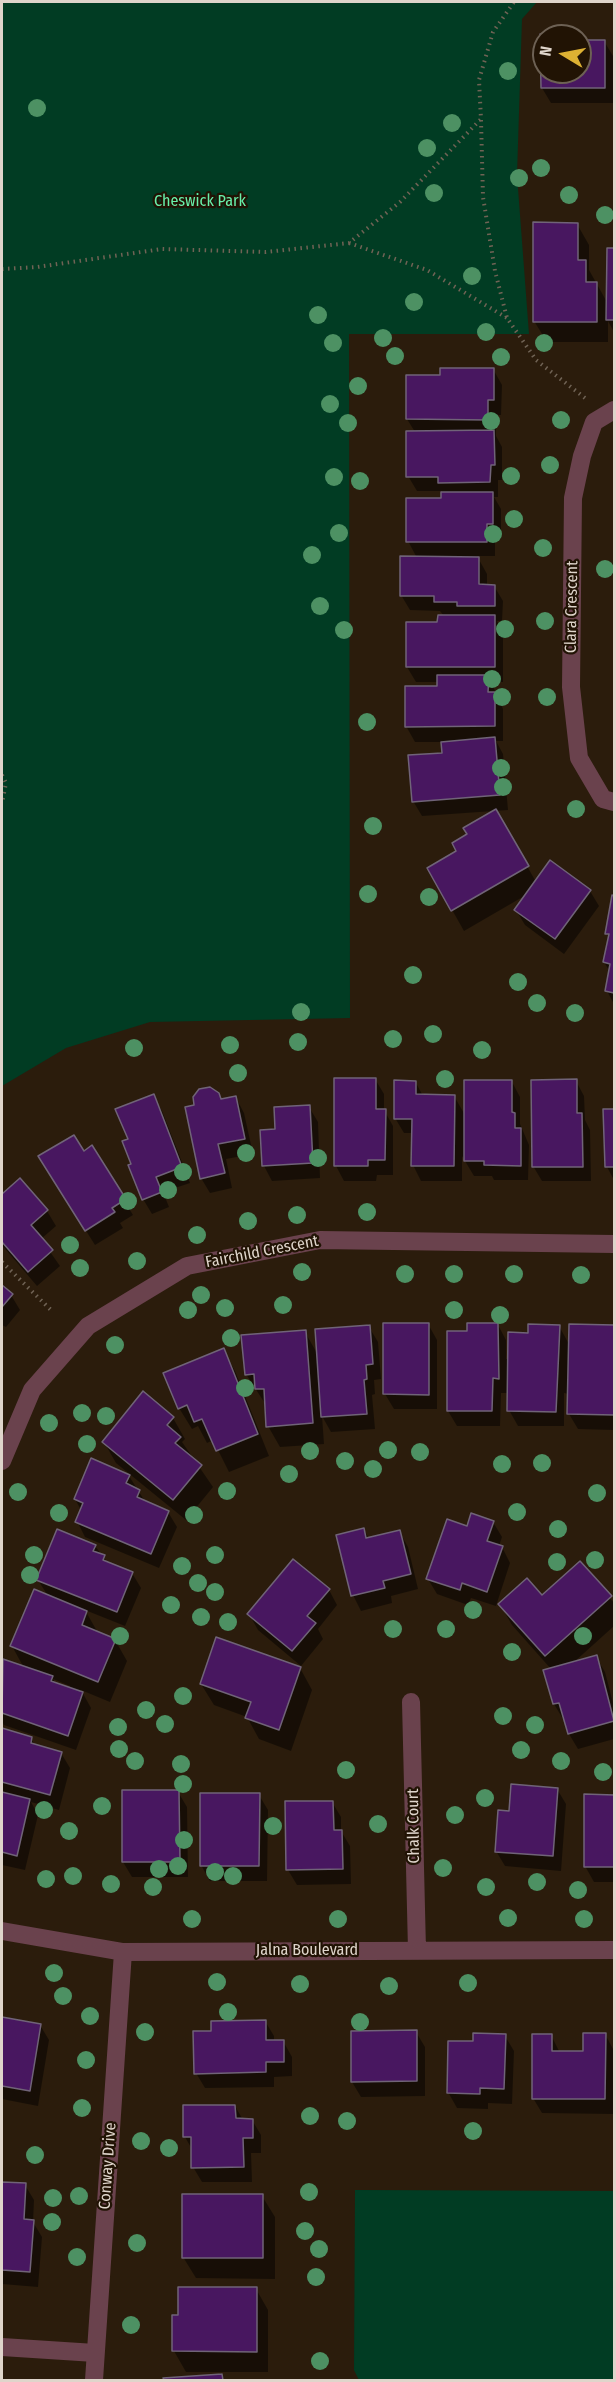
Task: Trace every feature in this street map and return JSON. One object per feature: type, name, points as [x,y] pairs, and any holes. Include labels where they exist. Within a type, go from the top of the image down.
[{"type":"street","name":"Clara Crescent","points":[[610,412],[594,422],[582,456],[573,498],[571,687],[579,758],[603,799],[615,802]]},
{"type":"street","name":"Fairchild Crescent","points":[[2,1461],[32,1390],[88,1326],[187,1266],[320,1240],[615,1244]]},
{"type":"street","name":"Chalk Court","points":[[411,1702],[417,1950]]},
{"type":"street","name":"Jalna Boulevard","points":[[2,1931],[123,1952],[615,1950]]},
{"type":"street","name":"Conway Drive","points":[[94,2380],[123,1952]]},
{"type":"street","points":[[2,2347],[95,2353]]},
{"type":"path","points":[[514,2],[493,32],[479,80],[483,197],[495,271],[507,318],[536,360],[610,412]]},
{"type":"path","points":[[349,243],[400,202],[481,119]]},
{"type":"path","points":[[2,269],[37,267],[162,249],[266,252],[349,243],[427,270],[507,318]]},
{"type":"path","points":[[2,776],[6,783],[2,803]]},
{"type":"path","points":[[2,1262],[53,1312]]},
{"type":"green space","name":"Cheswick Park","points":[[2,2],[537,2],[522,19],[517,175],[529,334],[349,334],[350,1018],[150,1022],[66,1048],[2,1086]]},
{"type":"green space","points":[[355,2190],[614,2191],[614,2380],[359,2380],[354,2370]]},
{"type":"building","points":[[592,40],[605,40],[605,88],[541,88],[541,84],[592,84]]},
{"type":"building","points":[[533,222],[578,223],[578,260],[586,260],[586,282],[597,282],[597,322],[533,322]]},
{"type":"building","points":[[607,248],[614,248],[614,320],[606,320]]},
{"type":"building","points":[[440,368],[494,368],[494,400],[488,400],[488,420],[406,419],[406,375],[440,375]]},
{"type":"building","points":[[494,430],[495,465],[491,465],[490,482],[438,483],[438,477],[406,477],[406,431]]},
{"type":"building","points":[[441,492],[493,492],[493,524],[487,524],[487,542],[406,542],[406,498],[441,498]]},
{"type":"building","points":[[400,556],[479,557],[479,584],[495,585],[495,606],[457,606],[457,602],[434,602],[434,596],[400,596]]},
{"type":"building","points":[[438,615],[495,615],[495,667],[406,667],[406,622],[437,622]]},
{"type":"building","points":[[437,675],[489,675],[488,692],[495,692],[495,726],[405,727],[405,686],[437,686]]},
{"type":"building","points":[[495,737],[500,795],[412,802],[408,755],[442,753],[441,742]]},
{"type":"building","points":[[496,809],[529,866],[451,911],[427,868],[456,851],[452,843],[467,834],[463,828]]},
{"type":"building","points":[[550,860],[591,890],[555,939],[514,910]]},
{"type":"building","points":[[612,895],[614,896],[614,993],[605,991],[610,964],[603,962],[609,934],[605,934]]},
{"type":"building","points":[[334,1078],[376,1078],[376,1109],[386,1109],[385,1160],[368,1160],[368,1166],[334,1166]]},
{"type":"building","points":[[577,1079],[577,1113],[582,1113],[583,1167],[532,1167],[531,1080]]},
{"type":"building","points":[[394,1080],[416,1081],[416,1094],[455,1095],[454,1166],[411,1166],[412,1119],[394,1119]]},
{"type":"building","points":[[464,1080],[512,1080],[512,1112],[515,1113],[515,1128],[521,1128],[521,1166],[484,1165],[484,1161],[464,1161]]},
{"type":"building","points":[[210,1087],[219,1093],[221,1099],[236,1096],[245,1139],[218,1144],[225,1173],[200,1179],[185,1107],[194,1105],[193,1097],[199,1089]]},
{"type":"building","points":[[154,1094],[182,1167],[156,1177],[162,1192],[142,1200],[128,1165],[131,1164],[122,1141],[128,1139],[115,1109]]},
{"type":"building","points":[[310,1105],[313,1163],[262,1166],[260,1130],[275,1129],[274,1107]]},
{"type":"building","points":[[603,1109],[614,1109],[614,1167],[605,1167]]},
{"type":"building","points":[[74,1135],[84,1151],[92,1145],[126,1199],[112,1208],[115,1212],[85,1231],[38,1156]]},
{"type":"building","points":[[20,1178],[48,1210],[31,1225],[53,1250],[28,1272],[2,1242],[2,1194]]},
{"type":"building","points":[[2,1285],[13,1294],[2,1307]]},
{"type":"building","points":[[383,1323],[429,1323],[429,1395],[383,1394]]},
{"type":"building","points":[[467,1323],[498,1323],[499,1379],[493,1378],[492,1411],[447,1411],[447,1331],[467,1331]]},
{"type":"building","points":[[528,1324],[560,1325],[556,1412],[507,1411],[508,1332],[528,1333]]},
{"type":"building","points":[[569,1324],[614,1325],[614,1415],[567,1414]]},
{"type":"building","points":[[370,1325],[373,1364],[366,1365],[367,1379],[364,1380],[367,1414],[321,1417],[315,1329]]},
{"type":"building","points":[[306,1330],[313,1423],[266,1427],[264,1389],[255,1389],[254,1374],[245,1375],[241,1335]]},
{"type":"building","points":[[224,1348],[258,1434],[216,1451],[202,1419],[194,1422],[187,1405],[178,1409],[163,1373]]},
{"type":"building","points":[[143,1391],[174,1417],[167,1425],[181,1437],[175,1443],[202,1465],[173,1500],[102,1442]]},
{"type":"building","points":[[91,1458],[130,1475],[126,1483],[140,1490],[137,1497],[169,1511],[151,1554],[75,1522],[83,1503],[74,1499]]},
{"type":"building","points":[[471,1513],[494,1521],[487,1541],[503,1546],[487,1592],[462,1583],[460,1590],[426,1579],[447,1519],[467,1526]]},
{"type":"building","points":[[364,1528],[366,1538],[400,1530],[411,1574],[383,1581],[385,1588],[351,1596],[336,1535]]},
{"type":"building","points":[[57,1529],[96,1545],[93,1551],[105,1555],[103,1560],[133,1572],[117,1612],[36,1580]]},
{"type":"building","points":[[293,1559],[330,1589],[307,1616],[316,1623],[292,1651],[247,1614]]},
{"type":"building","points":[[580,1561],[612,1596],[545,1656],[498,1604],[527,1578],[542,1595]]},
{"type":"building","points":[[34,1589],[87,1611],[82,1625],[116,1639],[98,1682],[10,1646]]},
{"type":"building","points":[[216,1637],[301,1667],[279,1730],[245,1718],[251,1702],[200,1684]]},
{"type":"building","points":[[597,1655],[614,1721],[568,1734],[559,1703],[553,1704],[543,1670]]},
{"type":"building","points":[[3,1659],[53,1676],[51,1681],[83,1692],[68,1736],[2,1713]]},
{"type":"building","points":[[2,1728],[32,1737],[31,1743],[62,1752],[50,1795],[2,1782]]},
{"type":"building","points":[[511,1784],[558,1788],[553,1856],[495,1852],[498,1810],[509,1811]]},
{"type":"building","points":[[122,1790],[179,1790],[180,1862],[122,1862]]},
{"type":"building","points":[[2,1792],[30,1799],[17,1856],[2,1852]]},
{"type":"building","points":[[200,1793],[260,1793],[259,1866],[200,1866]]},
{"type":"building","points":[[584,1794],[614,1795],[614,1867],[584,1867]]},
{"type":"building","points":[[285,1801],[333,1801],[334,1830],[342,1830],[343,1869],[286,1870]]},
{"type":"building","points":[[2,2017],[41,2024],[30,2091],[2,2086]]},
{"type":"building","points":[[266,2020],[266,2040],[284,2040],[284,2062],[266,2062],[266,2072],[194,2074],[193,2031],[211,2031],[211,2021]]},
{"type":"building","points":[[417,2030],[417,2081],[351,2082],[351,2031]]},
{"type":"building","points":[[473,2033],[506,2034],[504,2089],[480,2088],[480,2094],[447,2093],[448,2041],[473,2041]]},
{"type":"building","points":[[583,2033],[606,2033],[605,2099],[532,2099],[532,2034],[552,2034],[552,2051],[583,2051]]},
{"type":"building","points":[[183,2105],[235,2105],[236,2118],[253,2119],[253,2138],[243,2138],[244,2167],[191,2168],[191,2137],[183,2137]]},
{"type":"building","points":[[2,2182],[26,2183],[24,2219],[34,2220],[30,2272],[2,2270]]},
{"type":"building","points":[[182,2194],[263,2194],[263,2258],[182,2258]]},
{"type":"building","points":[[178,2287],[257,2287],[257,2352],[172,2351],[172,2315],[178,2315]]},
{"type":"building","points":[[222,2374],[223,2380],[164,2380],[163,2378]]}]
